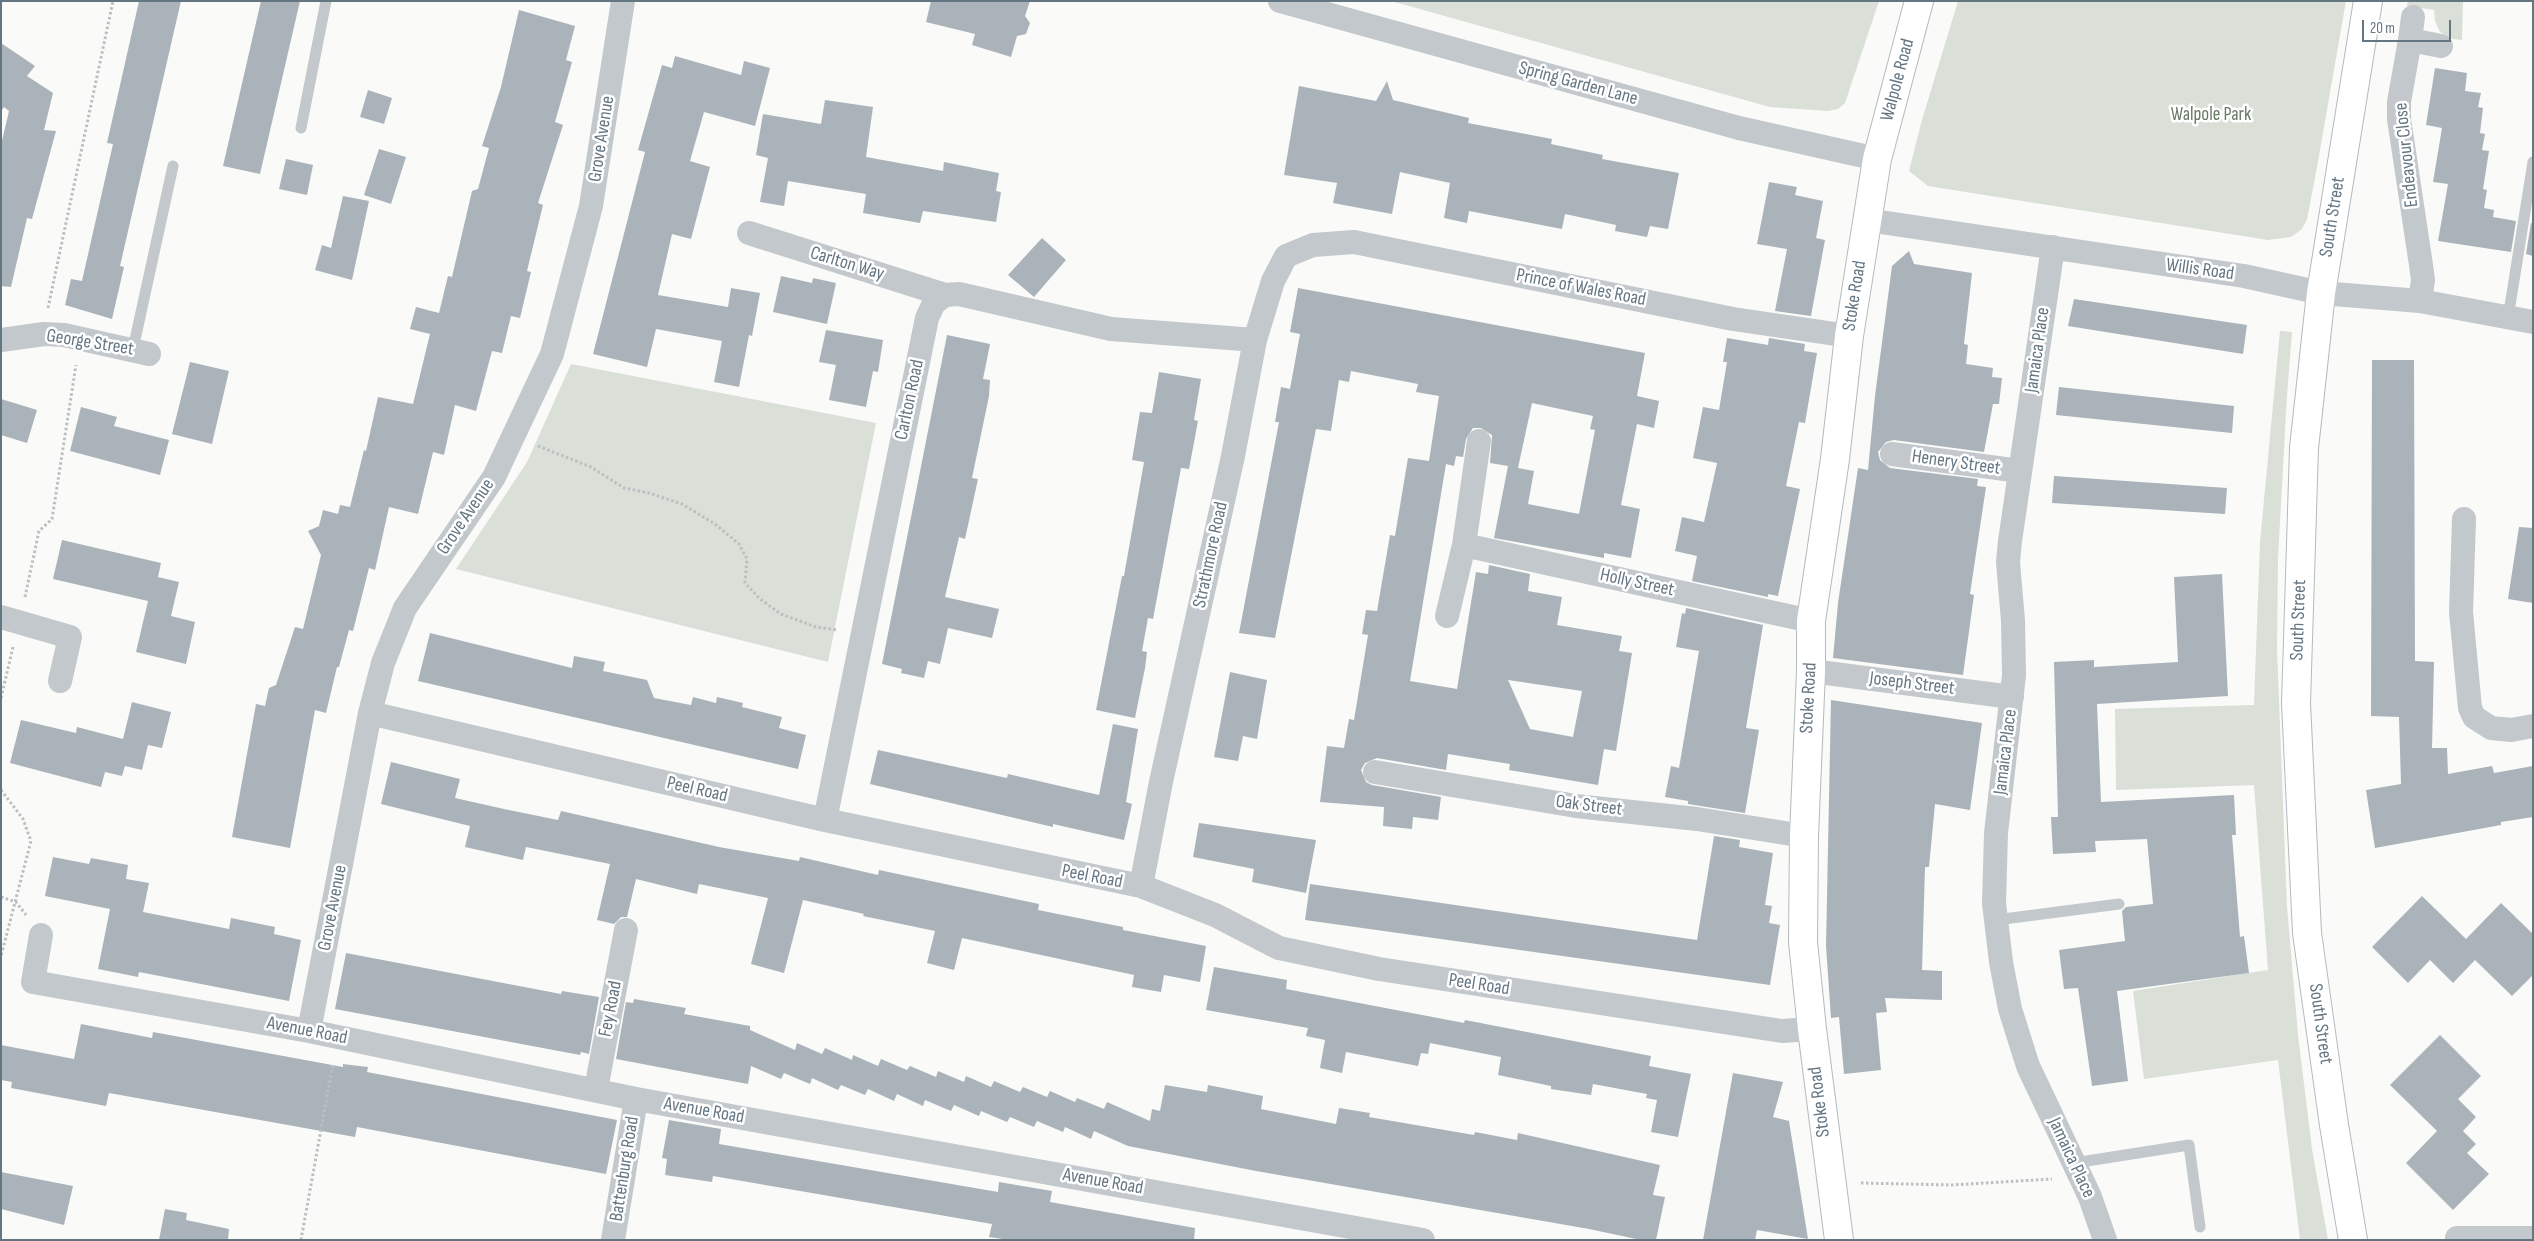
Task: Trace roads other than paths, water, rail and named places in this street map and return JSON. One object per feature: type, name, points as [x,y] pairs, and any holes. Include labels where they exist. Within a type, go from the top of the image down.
[{"type":"street","name":"Grove Avenue","points":[[310,1031],[370,713],[383,663],[405,608],[494,477],[552,354],[592,206],[623,1]]},
{"type":"street","name":"Spring Garden Lane","points":[[1280,1],[1739,128],[1878,159]]},
{"type":"street","name":"Walpole Road","points":[[1878,159],[1919,1]]},
{"type":"street","name":"South Street","points":[[2353,1240],[2334,1125],[2307,933],[2296,703],[2304,448],[2321,294],[2368,1]]},
{"type":"street","name":"Endeavour Close","points":[[2414,17],[2400,90],[2399,119],[2423,280],[2420,301]]},
{"type":"street","points":[[2410,40],[2441,46]]},
{"type":"street","name":"Stoke Road","points":[[1839,1240],[1830,1183],[1812,1030],[1804,942],[1804,836],[1811,671],[1811,621],[1835,460],[1849,336],[1878,159]]},
{"type":"street","name":"Willis Road","points":[[1867,220],[2244,276],[2321,294],[2420,301],[2533,322]]},
{"type":"street","name":"Carlton Way","points":[[750,233],[945,295]]},
{"type":"street","name":"Prince of Wales Road","points":[[1313,245],[1354,242],[1733,319],[1849,336]]},
{"type":"street","name":"Strathmore Road","points":[[1141,886],[1161,782],[1231,466],[1255,340],[1273,281],[1286,256],[1313,245]]},
{"type":"street","name":"Jamaica Place","points":[[2053,247],[2008,562],[2014,650],[2012,697],[1996,833],[1994,868],[1996,920],[2005,984],[2020,1044],[2033,1079],[2077,1170],[2105,1240]]},
{"type":"street","points":[[945,295],[959,294],[1110,329],[1255,340]]},
{"type":"street","name":"Carlton Road","points":[[825,820],[927,318],[934,303],[945,295]]},
{"type":"street","name":"George Street","points":[[1,340],[54,335],[141,352]]},
{"type":"street","points":[[1447,616],[1464,545],[1479,441]]},
{"type":"street","name":"Henery Street","points":[[1892,454],[2020,471]]},
{"type":"street","points":[[2469,533],[2461,612],[2470,708],[2474,717],[2491,728],[2511,730],[2533,726]]},
{"type":"street","name":"Holly Street","points":[[1464,545],[1811,621]]},
{"type":"street","points":[[10,620],[70,637],[60,680]]},
{"type":"street","name":"Joseph Street","points":[[1811,671],[2012,697]]},
{"type":"street","name":"Peel Road","points":[[370,713],[825,820],[1141,886],[1215,916],[1279,948],[1379,970],[1782,1031],[1812,1030]]},
{"type":"street","name":"Oak Street","points":[[1375,772],[1576,806],[1696,818],[1804,836]]},
{"type":"street","name":"Fey Road","points":[[596,1089],[626,930]]},
{"type":"street","name":"Avenue Road","points":[[41,935],[33,982],[310,1031],[596,1089],[636,1099],[1423,1240]]},
{"type":"street","name":"Battenburg Road","points":[[613,1240],[636,1099]]},
{"type":"street","points":[[2457,1238],[2533,1238]]},
{"type":"lane","points":[[301,128],[326,1]]},
{"type":"lane","points":[[2508,318],[2533,162]]},
{"type":"lane","points":[[141,352],[173,166]]},
{"type":"lane","points":[[1996,920],[2119,904]]},
{"type":"lane","points":[[2077,1170],[2189,1145],[2200,1227]]},
{"type":"park label","name":"Walpole Park","points":[[2211,115]]}]
